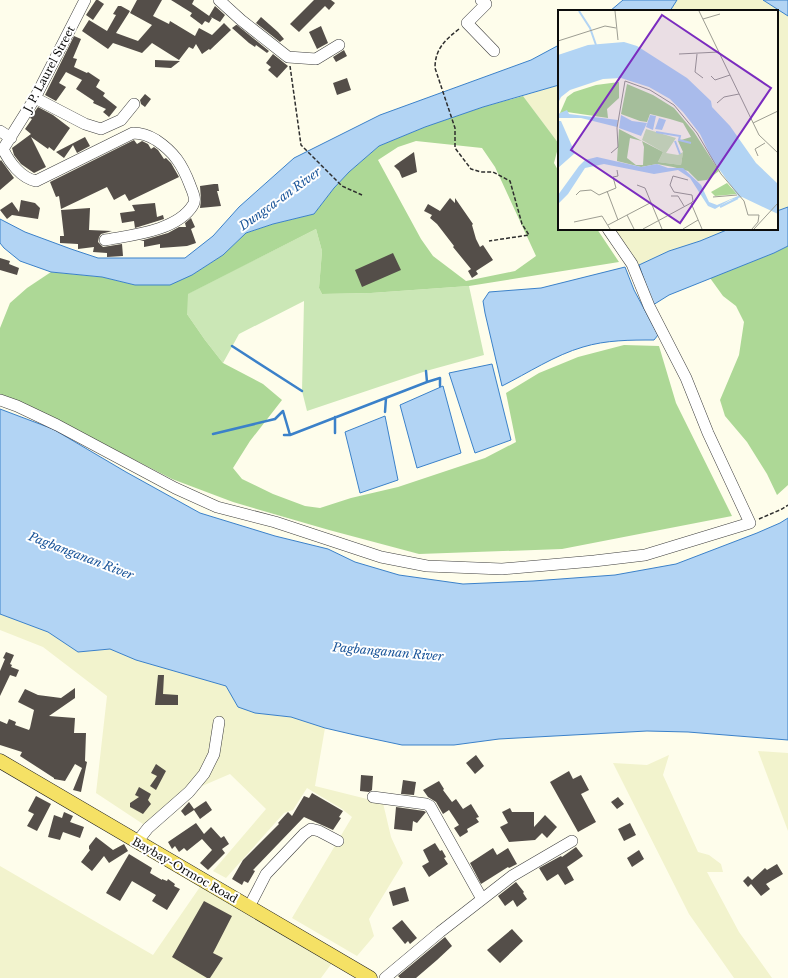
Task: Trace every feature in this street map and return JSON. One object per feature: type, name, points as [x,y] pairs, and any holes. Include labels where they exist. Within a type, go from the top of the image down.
[{"type":"main road","name":"Baybay-Ormoc Road","points":[[0,761],[370,978]]},
{"type":"street","name":"J. P. Laurel Street","points":[[86,0],[35,98],[3,149],[6,155],[22,174],[30,180],[36,181],[133,133],[141,133],[150,136],[165,146],[176,156],[185,172],[194,196],[194,203],[189,210],[168,226],[105,240]]},
{"type":"street","points":[[219,0],[241,20],[288,57],[316,59],[340,46]]},
{"type":"street","points":[[481,0],[486,4],[467,23],[494,51]]},
{"type":"street","points":[[35,98],[85,124],[101,129],[121,120],[134,104]]},
{"type":"street","points":[[0,130],[11,138]]},
{"type":"street","points":[[0,400],[17,406],[57,425],[175,488],[217,507],[275,522],[382,557],[427,566],[502,569],[646,555],[750,523],[708,433],[686,378],[649,306],[632,264],[609,230]]},
{"type":"street","points":[[137,842],[148,828],[189,792],[204,774],[214,754],[219,722]]},
{"type":"street","points":[[373,797],[426,804],[430,806],[482,898]]},
{"type":"street","points":[[249,907],[266,874],[304,834],[311,829],[338,840]]},
{"type":"street","points":[[385,978],[482,898],[515,873],[572,841]]},
{"type":"path","points":[[467,23],[447,38],[439,49],[435,58],[435,68],[456,128],[455,148],[471,169],[481,172],[493,172],[510,181],[522,224],[529,235],[489,240]]},
{"type":"path","points":[[288,57],[301,145],[342,186],[362,195]]},
{"type":"path","points":[[750,523],[788,505]]},
{"type":"green space","points":[[677,0],[788,0],[788,207],[778,211],[778,10],[671,10]]},
{"type":"green space","points":[[558,85],[558,143],[523,96]]},
{"type":"green space","points":[[523,96],[558,143],[554,163],[558,170],[558,230],[598,230],[619,262],[469,286],[371,293],[322,294],[319,288],[322,251],[316,229],[188,294],[187,314],[223,363],[263,384],[282,400],[250,441],[233,468],[242,479],[273,494],[305,506],[320,508],[351,498],[398,487],[485,458],[516,442],[506,393],[539,373],[578,357],[624,345],[659,346],[676,403],[732,516],[562,549],[419,554],[233,502],[172,479],[49,416],[0,396],[0,328],[10,303],[27,288],[51,272],[102,277],[135,285],[192,275],[223,255],[246,233],[273,224],[314,214],[334,188],[349,172],[379,146],[425,127],[483,107]],"holes":[[[416,141],[482,148],[495,167],[536,256],[515,271],[466,281],[433,256],[421,239],[378,160],[398,147]]]},
{"type":"green space","points":[[316,229],[322,251],[319,288],[322,294],[371,293],[469,286],[484,355],[426,371],[307,411],[302,391],[304,301],[239,334],[223,363],[187,314],[187,294]]},
{"type":"green space","points":[[616,230],[727,230],[700,241],[669,251],[639,265]]},
{"type":"green space","points":[[788,246],[788,485],[777,495],[767,474],[747,442],[725,416],[720,400],[739,355],[744,322],[736,306],[723,296],[710,278]]},
{"type":"green space","points":[[0,614],[48,632],[78,652],[110,649],[136,660],[226,686],[238,707],[255,713],[291,717],[325,728],[315,786],[383,803],[391,837],[403,863],[369,919],[374,936],[357,956],[292,918],[352,817],[342,809],[307,788],[293,810],[284,813],[226,878],[213,871],[266,809],[230,774],[195,789],[174,813],[152,830],[96,793],[107,696],[43,647],[0,630]]},
{"type":"green space","points":[[758,751],[788,753],[788,831]]},
{"type":"green space","points":[[669,755],[663,775],[698,852],[709,855],[721,864],[723,872],[707,872],[739,932],[772,978],[734,978],[689,914],[613,763],[647,765]]},
{"type":"green space","points":[[0,866],[153,955],[202,884],[332,963],[321,978],[0,978]]},
{"type":"water","points":[[623,0],[677,0],[671,10],[611,10]]},
{"type":"water","points":[[763,0],[788,0],[788,16]]},
{"type":"water","name":"Dungca-an River","points":[[558,46],[558,85],[483,107],[425,127],[379,146],[349,172],[334,188],[314,214],[273,224],[246,233],[223,255],[192,275],[170,285],[135,285],[102,277],[51,272],[20,261],[0,243],[0,219],[25,232],[98,258],[185,258],[213,236],[239,207],[294,158],[380,115],[531,60]]},
{"type":"water","points":[[788,207],[788,246],[669,295],[653,305],[639,265],[669,251],[700,241],[727,230],[778,230],[778,211]]},
{"type":"water","points":[[625,267],[634,290],[658,335],[654,340],[609,342],[573,350],[552,359],[502,386],[483,301],[489,292],[541,288]]},
{"type":"water","points":[[492,364],[511,440],[475,453],[449,373]]},
{"type":"water","points":[[443,386],[461,453],[417,468],[400,405]]},
{"type":"water","name":"Pagbanganan River","points":[[0,409],[53,429],[200,513],[275,536],[328,549],[355,562],[399,575],[463,584],[615,575],[676,564],[757,533],[788,518],[788,740],[688,732],[647,731],[499,739],[454,745],[402,745],[325,728],[291,717],[255,713],[238,707],[226,686],[136,660],[110,649],[78,652],[48,632],[0,614]]},
{"type":"water","points":[[385,416],[398,480],[360,493],[345,432]]},
{"type":"building","points":[[96,0],[104,4],[93,20],[86,15]]},
{"type":"building","points":[[137,0],[162,0],[153,16],[169,24],[170,21],[195,36],[199,28],[212,35],[224,23],[231,30],[210,50],[209,49],[202,54],[196,44],[193,49],[189,47],[179,60],[152,43],[142,53],[113,43],[108,49],[82,31],[89,20],[107,31],[116,15],[113,14],[118,6],[121,6],[130,11],[116,33],[138,41],[152,25],[130,13]]},
{"type":"building","points":[[171,0],[194,0],[192,4],[212,18],[209,23],[205,21],[202,25],[190,16],[192,13]]},
{"type":"building","points":[[314,0],[331,0],[335,3],[329,10],[325,6],[299,32],[290,24]]},
{"type":"building","points":[[215,6],[225,15],[220,22],[209,16]]},
{"type":"building","points":[[261,17],[284,39],[280,42],[256,23]]},
{"type":"building","points":[[236,25],[269,51],[267,53],[256,45],[255,47],[249,43],[232,28]]},
{"type":"building","points":[[321,26],[328,43],[317,49],[309,32]]},
{"type":"building","points":[[74,36],[81,39],[73,58],[77,59],[74,67],[87,73],[88,72],[100,80],[96,87],[105,93],[103,96],[117,107],[109,117],[103,112],[106,109],[93,103],[94,101],[76,89],[82,80],[66,72],[59,83],[66,87],[56,101],[45,95]]},
{"type":"building","points":[[344,50],[347,56],[336,62],[333,57]]},
{"type":"building","points":[[273,54],[288,66],[277,78],[268,70],[271,67],[266,63]]},
{"type":"building","points":[[155,60],[180,61],[171,68],[155,67]]},
{"type":"building","points":[[347,78],[351,90],[337,95],[333,83]]},
{"type":"building","points":[[145,94],[151,99],[145,107],[141,104],[140,100]]},
{"type":"building","points":[[38,107],[53,115],[70,128],[54,151],[49,147],[48,149],[31,137],[46,167],[34,173],[21,164],[14,155],[12,148],[31,134],[25,129],[32,119],[30,118]]},
{"type":"building","points":[[85,137],[90,146],[77,153],[73,145],[64,158],[56,152]]},
{"type":"building","points":[[134,140],[137,144],[142,141],[148,144],[151,149],[154,147],[158,150],[164,159],[166,158],[171,163],[179,177],[129,201],[125,194],[114,200],[107,187],[61,209],[59,196],[56,197],[50,182]]},
{"type":"building","points":[[414,152],[417,172],[402,178],[399,171],[394,166]]},
{"type":"building","points":[[1,160],[14,178],[0,190],[0,161]]},
{"type":"building","points":[[218,184],[219,191],[217,191],[221,206],[200,208],[200,186]]},
{"type":"building","points":[[450,198],[455,203],[455,198],[473,224],[476,239],[480,247],[483,245],[493,260],[476,271],[478,274],[472,278],[468,271],[471,269],[437,224],[430,218],[432,215],[424,211],[428,204],[440,211]]},
{"type":"building","points":[[21,200],[35,203],[40,208],[38,219],[12,215],[7,219],[0,210],[12,202],[19,212]]},
{"type":"building","points":[[155,203],[157,217],[163,215],[164,219],[135,228],[134,221],[122,223],[120,213],[135,211],[132,205]]},
{"type":"building","points":[[90,208],[89,230],[112,231],[101,234],[98,242],[103,247],[122,244],[123,256],[107,257],[107,253],[93,252],[94,247],[78,249],[78,244],[60,243],[60,236],[64,236],[61,210]]},
{"type":"building","points":[[191,218],[195,227],[191,229],[196,243],[187,246],[160,248],[160,244],[144,247],[144,241],[140,241],[168,233],[179,227],[186,227],[185,223]]},
{"type":"building","points":[[393,253],[401,270],[362,287],[355,270]]},
{"type":"building","points":[[0,258],[10,261],[9,264],[19,268],[17,275],[0,270]]},
{"type":"building","points":[[6,652],[14,655],[10,664],[12,665],[11,667],[19,670],[16,677],[10,675],[0,696],[0,671]]},
{"type":"building","points":[[158,675],[164,675],[163,694],[178,695],[178,705],[155,705]]},
{"type":"building","points":[[75,688],[75,698],[49,716],[75,718],[74,733],[86,733],[85,761],[87,762],[81,792],[73,790],[82,768],[75,764],[65,781],[54,779],[20,756],[22,752],[0,745],[0,721],[7,724],[9,719],[16,722],[15,725],[29,730],[30,728],[34,710],[18,702],[25,689],[38,695],[61,698]]},
{"type":"building","points":[[476,755],[484,766],[475,774],[466,763]]},
{"type":"building","points":[[156,764],[166,771],[156,790],[150,786],[157,776],[151,773]]},
{"type":"building","points":[[569,771],[573,779],[581,775],[589,790],[581,794],[596,822],[578,832],[550,782]]},
{"type":"building","points":[[361,775],[373,776],[372,790],[369,792],[360,791]]},
{"type":"building","points":[[403,780],[416,782],[414,795],[401,794]]},
{"type":"building","points":[[439,781],[444,789],[443,790],[452,802],[456,799],[463,809],[471,804],[479,817],[476,818],[479,822],[467,829],[468,832],[460,837],[454,828],[459,825],[449,810],[443,814],[436,802],[428,797],[423,790]]},
{"type":"building","points":[[139,787],[151,794],[148,800],[151,804],[143,814],[130,807],[130,803],[139,797],[135,795]]},
{"type":"building","points":[[312,793],[343,811],[339,817],[341,818],[333,830],[304,817],[253,870],[255,871],[248,883],[244,881],[242,885],[232,879],[243,860],[279,824],[278,823],[288,812],[292,816],[304,796],[309,798]]},
{"type":"building","points":[[36,796],[51,804],[37,831],[27,826],[34,814],[28,811]]},
{"type":"building","points":[[618,797],[624,804],[617,809],[611,802]]},
{"type":"building","points":[[206,801],[212,810],[200,819],[194,810],[185,816],[181,811],[189,802],[194,809]]},
{"type":"building","points":[[396,807],[426,812],[417,823],[413,821],[412,831],[394,829]]},
{"type":"building","points":[[510,808],[512,812],[534,812],[534,827],[545,815],[557,827],[547,838],[542,833],[535,840],[509,842],[500,827],[508,823],[502,812]]},
{"type":"building","points":[[64,812],[73,816],[70,822],[84,827],[80,838],[63,832],[60,840],[48,837],[54,815],[62,818]]},
{"type":"building","points":[[196,823],[204,834],[211,827],[221,838],[224,836],[229,844],[222,849],[225,853],[208,870],[200,863],[212,850],[202,839],[187,851],[184,848],[179,852],[175,846],[172,849],[168,842]]},
{"type":"building","points":[[630,823],[636,835],[624,841],[618,829]]},
{"type":"building","points":[[96,837],[113,850],[124,844],[128,851],[109,863],[104,856],[92,871],[81,862],[90,850],[89,846]]},
{"type":"building","points":[[435,843],[440,851],[442,850],[446,857],[444,858],[448,864],[429,877],[422,866],[429,862],[423,850]]},
{"type":"building","points":[[576,847],[583,856],[567,867],[574,880],[565,885],[558,874],[547,881],[539,868],[561,856],[562,857]]},
{"type":"building","points":[[493,848],[497,855],[508,848],[517,864],[509,868],[508,867],[481,884],[470,863]]},
{"type":"building","points":[[639,850],[644,859],[632,867],[627,858]]},
{"type":"building","points":[[129,854],[152,868],[150,873],[162,880],[167,881],[168,879],[175,884],[174,886],[180,889],[167,910],[152,901],[156,895],[132,881],[120,901],[106,893]]},
{"type":"building","points":[[777,864],[783,874],[766,884],[770,889],[761,896],[751,884],[748,887],[743,881],[748,876],[752,880],[765,868],[767,870]]},
{"type":"building","points":[[516,882],[524,892],[523,893],[527,899],[517,907],[513,900],[505,906],[498,896]]},
{"type":"building","points":[[405,887],[409,901],[393,906],[389,892]]},
{"type":"building","points":[[204,901],[232,916],[213,953],[223,958],[210,978],[207,978],[172,957]]},
{"type":"building","points":[[402,920],[417,938],[410,944],[408,941],[405,944],[392,928]]},
{"type":"building","points":[[512,929],[523,941],[500,963],[487,950]]},
{"type":"building","points":[[445,937],[452,946],[416,978],[400,978],[398,976]]},
{"type":"waterway","points":[[232,346],[302,391]]},
{"type":"waterway","points":[[213,434],[275,419],[283,411],[290,435],[427,382],[426,371]]},
{"type":"waterway","points":[[427,382],[440,378],[440,386]]},
{"type":"waterway","points":[[385,412],[386,398]]},
{"type":"waterway","points":[[335,417],[335,433]]},
{"type":"waterway","points":[[284,435],[290,435]]}]
